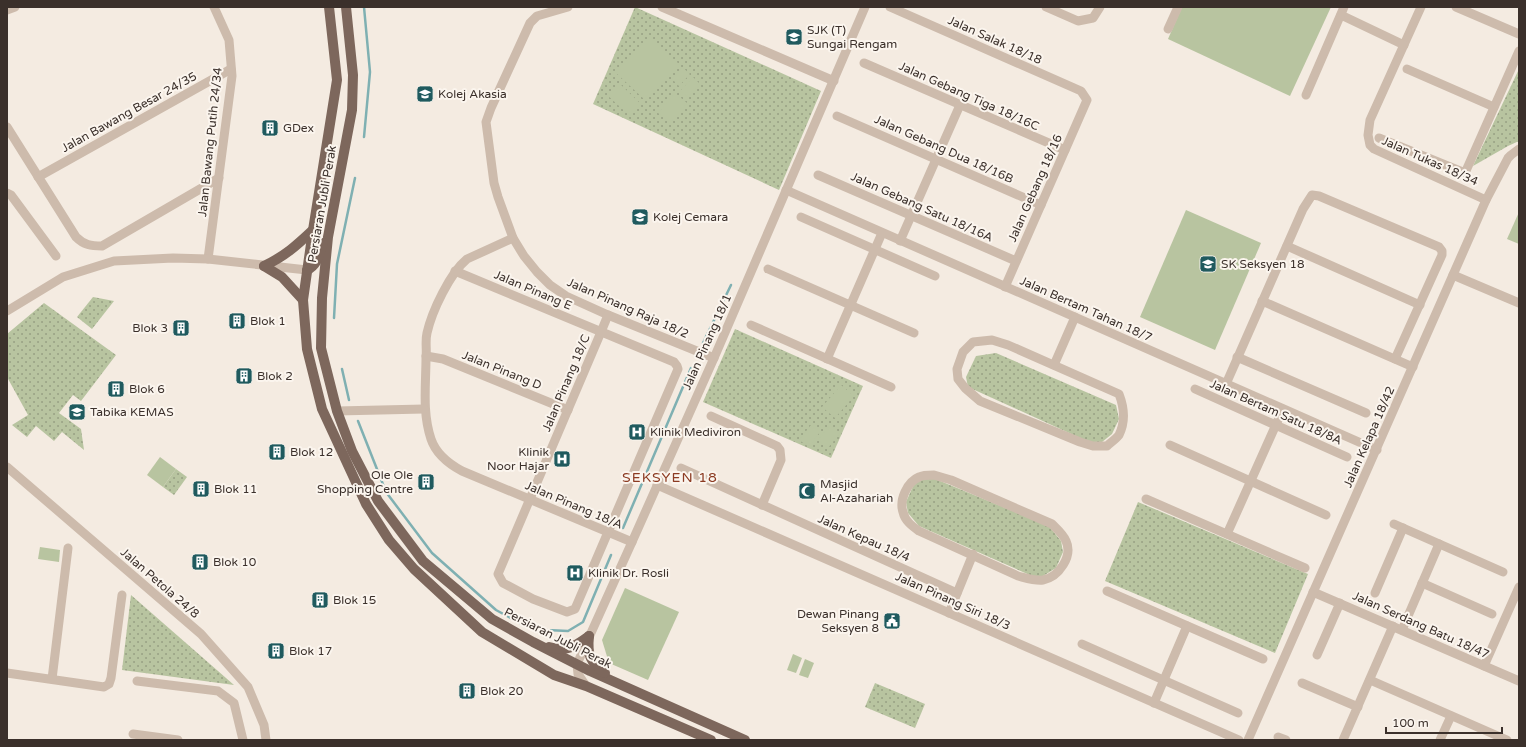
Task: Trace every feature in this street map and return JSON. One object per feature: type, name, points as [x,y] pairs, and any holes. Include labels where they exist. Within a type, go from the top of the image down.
[{"type":"main road","name":"Persiaran Jubli Perak","points":[[329,7],[337,80],[303,300],[307,349],[322,410],[366,504],[389,540],[414,569],[482,632],[554,675],[586,686],[711,740]]},
{"type":"main road","name":"Persiaran Jubli Perak","points":[[346,7],[353,75],[352,110],[328,237],[322,298],[321,348],[336,411],[352,451],[378,501],[423,560],[492,619],[577,664],[745,740]]},
{"type":"main road","points":[[264,266],[281,258],[313,230]]},
{"type":"main road","points":[[307,270],[317,261],[323,243],[328,237]]},
{"type":"main road","points":[[264,266],[282,277],[303,300]]},
{"type":"main road","points":[[533,642],[554,648],[570,649],[589,636]]},
{"type":"main road","points":[[589,636],[589,656],[598,668],[621,684]]},
{"type":"street","points":[[7,10],[14,7]]},
{"type":"street","name":"Jalan Bawang Putih 24/34","points":[[208,259],[232,76],[229,40],[214,7]]},
{"type":"street","name":"Jalan Pinang Raja 18/2","points":[[568,7],[537,16],[530,23],[486,122],[494,183],[513,238],[536,272],[550,285],[566,296],[608,315],[714,358]]},
{"type":"street","points":[[662,7],[834,81]]},
{"type":"street","name":"Jalan Pinang 18/1","points":[[577,664],[714,358],[866,7]]},
{"type":"street","name":"Jalan Salak 18/18","points":[[890,7],[1081,91],[1087,100]]},
{"type":"street","points":[[1046,7],[1078,21],[1093,18],[1100,7]]},
{"type":"street","points":[[1168,29],[1178,7]]},
{"type":"street","name":"Jalan Tukas 18/34","points":[[1422,7],[1370,120],[1368,129],[1370,145],[1374,149],[1394,160],[1486,200]]},
{"type":"street","points":[[1456,7],[1519,34]]},
{"type":"street","points":[[1306,94],[1343,11],[1404,45]]},
{"type":"street","points":[[1378,138],[1464,173],[1519,52]]},
{"type":"street","name":"Jalan Gebang Tiga 18/16C","points":[[864,63],[1064,150]]},
{"type":"street","name":"Jalan Bawang Besar 24/35","points":[[38,177],[231,68]]},
{"type":"street","points":[[1407,69],[1494,107]]},
{"type":"street","name":"Jalan Gebang 18/16","points":[[1005,287],[1087,100]]},
{"type":"street","points":[[900,241],[960,104]]},
{"type":"street","name":"Jalan Gebang Dua 18/16B","points":[[837,116],[1041,205]]},
{"type":"street","points":[[7,127],[76,237],[83,243],[91,246],[102,246],[219,178]]},
{"type":"street","name":"Jalan Kelapa 18/42","points":[[1248,740],[1486,200],[1508,158],[1519,149]]},
{"type":"street","name":"Jalan Gebang Satu 18/16A","points":[[818,174],[1016,262]]},
{"type":"street","name":"Jalan Bertam Tahan 18/7","points":[[786,190],[1377,450]]},
{"type":"street","points":[[7,193],[11,195],[56,256]]},
{"type":"street","points":[[1226,384],[1308,199],[1312,194],[1439,247],[1442,251],[1442,255],[1395,359]]},
{"type":"street","points":[[801,217],[935,276]]},
{"type":"street","points":[[827,359],[882,233]]},
{"type":"street","name":"Jalan Pinang 18/A","points":[[513,238],[467,259],[455,271],[441,296],[426,334],[424,409],[431,440],[441,456],[451,465],[462,471],[632,542]]},
{"type":"street","points":[[1287,246],[1420,305]]},
{"type":"street","points":[[8,307],[64,278],[114,261],[173,258],[208,259],[307,270]]},
{"type":"street","points":[[768,269],[914,333]]},
{"type":"street","name":"Jalan Pinang E","points":[[455,271],[674,362],[678,369],[608,532]]},
{"type":"street","points":[[1453,275],[1519,303]]},
{"type":"street","points":[[1262,301],[1412,367]]},
{"type":"street","name":"Jalan Pinang 18/C","points":[[608,315],[498,574],[503,583],[533,599],[567,612],[575,609],[608,532]]},
{"type":"street","points":[[1054,364],[1075,317]]},
{"type":"street","points":[[751,325],[891,387]]},
{"type":"street","points":[[992,340],[1054,364],[1119,394],[1124,405],[1124,417],[1118,435],[1107,446],[1093,446],[1080,442],[980,400],[965,388],[958,380],[957,369],[963,352],[973,342],[992,340]]},
{"type":"street","name":"Jalan Pinang D","points":[[426,356],[443,359],[568,410]]},
{"type":"street","points":[[1238,358],[1366,413]]},
{"type":"street","name":"Jalan Bertam Satu 18/8A","points":[[1195,389],[1347,457]]},
{"type":"street","points":[[336,411],[424,409]]},
{"type":"street","points":[[1227,534],[1283,409]]},
{"type":"street","points":[[710,416],[777,446],[780,450],[781,460],[762,505]]},
{"type":"street","points":[[1170,445],[1326,515]]},
{"type":"street","name":"Jalan Kepau 18/4","points":[[681,468],[957,593]]},
{"type":"street","name":"Jalan Petola 24/8","points":[[8,470],[201,634],[248,687],[264,725],[266,740]]},
{"type":"street","points":[[934,474],[947,478],[1052,524],[1067,542],[1068,551],[1066,560],[1061,569],[1043,580],[1018,576],[973,554],[919,531],[909,524],[903,512],[902,503],[906,490],[911,481],[920,476],[934,474]]},
{"type":"street","name":"Jalan Pinang Siri 18/3","points":[[657,485],[1239,740]]},
{"type":"street","points":[[1146,499],[1305,568]]},
{"type":"street","points":[[1394,524],[1503,572]]},
{"type":"street","points":[[1375,593],[1403,528]]},
{"type":"street","points":[[1402,630],[1439,544]]},
{"type":"street","points":[[52,679],[68,548]]},
{"type":"street","points":[[948,613],[973,554]]},
{"type":"street","points":[[1422,583],[1492,614]]},
{"type":"street","points":[[1484,666],[1519,587]]},
{"type":"street","points":[[1107,591],[1263,659]]},
{"type":"street","name":"Jalan Serdang Batu 18/47","points":[[1313,592],[1519,681]]},
{"type":"street","points":[[7,673],[104,687],[109,684],[122,595]]},
{"type":"street","points":[[1317,655],[1340,603]]},
{"type":"street","points":[[1154,703],[1188,626]]},
{"type":"street","points":[[1343,740],[1393,626]]},
{"type":"street","points":[[1082,644],[1238,713]]},
{"type":"street","points":[[577,664],[578,674],[586,686]]},
{"type":"street","points":[[1370,680],[1507,740]]},
{"type":"street","points":[[137,681],[218,692],[234,703],[243,740]]},
{"type":"street","points":[[1302,683],[1358,707]]},
{"type":"street","points":[[1440,740],[1451,716]]},
{"type":"street","points":[[133,734],[178,740]]},
{"type":"green space","points":[[635,7],[821,91],[779,190],[593,104]]},
{"type":"green space","points":[[1182,7],[1331,7],[1290,96],[1168,39]]},
{"type":"green space","points":[[649,37],[679,64],[645,100],[616,73]]},
{"type":"green space","points":[[682,67],[690,74],[679,86],[672,79]]},
{"type":"green space","points":[[1519,69],[1519,141],[1473,166]]},
{"type":"green space","points":[[693,77],[700,84],[688,97],[680,91]]},
{"type":"green space","points":[[619,83],[641,104],[630,116],[607,95]]},
{"type":"green space","points":[[675,93],[687,103],[670,123],[658,113]]},
{"type":"green space","points":[[1186,210],[1261,243],[1215,350],[1140,317]]},
{"type":"green space","points":[[1519,212],[1519,244],[1507,239]]},
{"type":"green space","points":[[93,297],[114,301],[92,329],[77,317]]},
{"type":"green space","points":[[44,303],[116,355],[81,401],[73,395],[59,413],[81,429],[84,450],[62,432],[54,441],[36,426],[27,437],[12,425],[28,415],[7,377],[7,334]]},
{"type":"green space","points":[[735,329],[863,386],[831,458],[703,402]]},
{"type":"green space","points":[[996,353],[1116,405],[1119,419],[1112,434],[1102,442],[1091,443],[968,387],[966,377],[976,356]]},
{"type":"green space","points":[[841,385],[854,396],[835,418],[822,407]]},
{"type":"green space","points":[[811,425],[820,432],[809,447],[799,440]]},
{"type":"green space","points":[[830,425],[840,433],[828,448],[818,440]]},
{"type":"green space","points":[[160,457],[176,469],[163,487],[147,475]]},
{"type":"green space","points":[[176,469],[187,477],[174,495],[163,487]]},
{"type":"green space","points":[[933,478],[1049,526],[1061,541],[1063,552],[1056,568],[1043,576],[1032,576],[919,526],[908,513],[906,502],[914,484],[922,479]]},
{"type":"green space","points":[[1138,502],[1308,574],[1275,653],[1105,581]]},
{"type":"green space","points":[[40,547],[60,550],[59,562],[38,559]]},
{"type":"green space","points":[[625,588],[679,612],[648,680],[609,663],[602,640]]},
{"type":"green space","points":[[131,595],[234,685],[122,670]]},
{"type":"green space","points":[[793,654],[802,658],[796,673],[787,670]]},
{"type":"green space","points":[[805,659],[814,663],[808,678],[799,675]]},
{"type":"green space","points":[[875,683],[925,704],[915,728],[865,707]]},
{"type":"waterway","points":[[364,7],[370,72],[364,137]]},
{"type":"waterway","points":[[334,318],[337,264],[355,178]]},
{"type":"waterway","points":[[703,343],[731,285]]},
{"type":"waterway","points":[[623,528],[691,368]]},
{"type":"waterway","points":[[342,369],[349,400]]},
{"type":"waterway","points":[[358,421],[386,492],[432,553],[496,610],[520,623],[547,630],[568,631],[583,622],[611,555]]},
{"type":"place","name":"SJK (T) Sungai Rengam","points":[[794,37]]},
{"type":"place","name":"Kolej Akasia","points":[[425,94]]},
{"type":"place","name":"GDex","points":[[270,128]]},
{"type":"place","name":"Kolej Cemara","points":[[640,217]]},
{"type":"place","name":"SK Seksyen 18","points":[[1208,264]]},
{"type":"place","name":"Blok 1","points":[[237,321]]},
{"type":"place","name":"Blok 3","points":[[181,328]]},
{"type":"place","name":"Blok 2","points":[[244,376]]},
{"type":"place","name":"Blok 6","points":[[116,389]]},
{"type":"place","name":"Tabika KEMAS","points":[[77,412]]},
{"type":"place","name":"Klinik Mediviron","points":[[637,432]]},
{"type":"place","name":"Blok 12","points":[[277,452]]},
{"type":"place","name":"Klinik Noor Hajar","points":[[562,459]]},
{"type":"place","name":"Ole Ole Shopping Centre","points":[[426,482]]},
{"type":"place","name":"Blok 11","points":[[201,489]]},
{"type":"place","name":"Masjid Al-Azahariah","points":[[807,491]]},
{"type":"place","name":"Blok 10","points":[[200,562]]},
{"type":"place","name":"Klinik Dr. Rosli","points":[[575,573]]},
{"type":"place","name":"Blok 15","points":[[320,600]]},
{"type":"place","name":"Dewan Pinang Seksyen 8","points":[[892,621]]},
{"type":"place","name":"Blok 17","points":[[276,651]]},
{"type":"place","name":"Blok 20","points":[[467,691]]},
{"type":"district","name":"SEKSYEN 18","points":[[670,477]]}]
